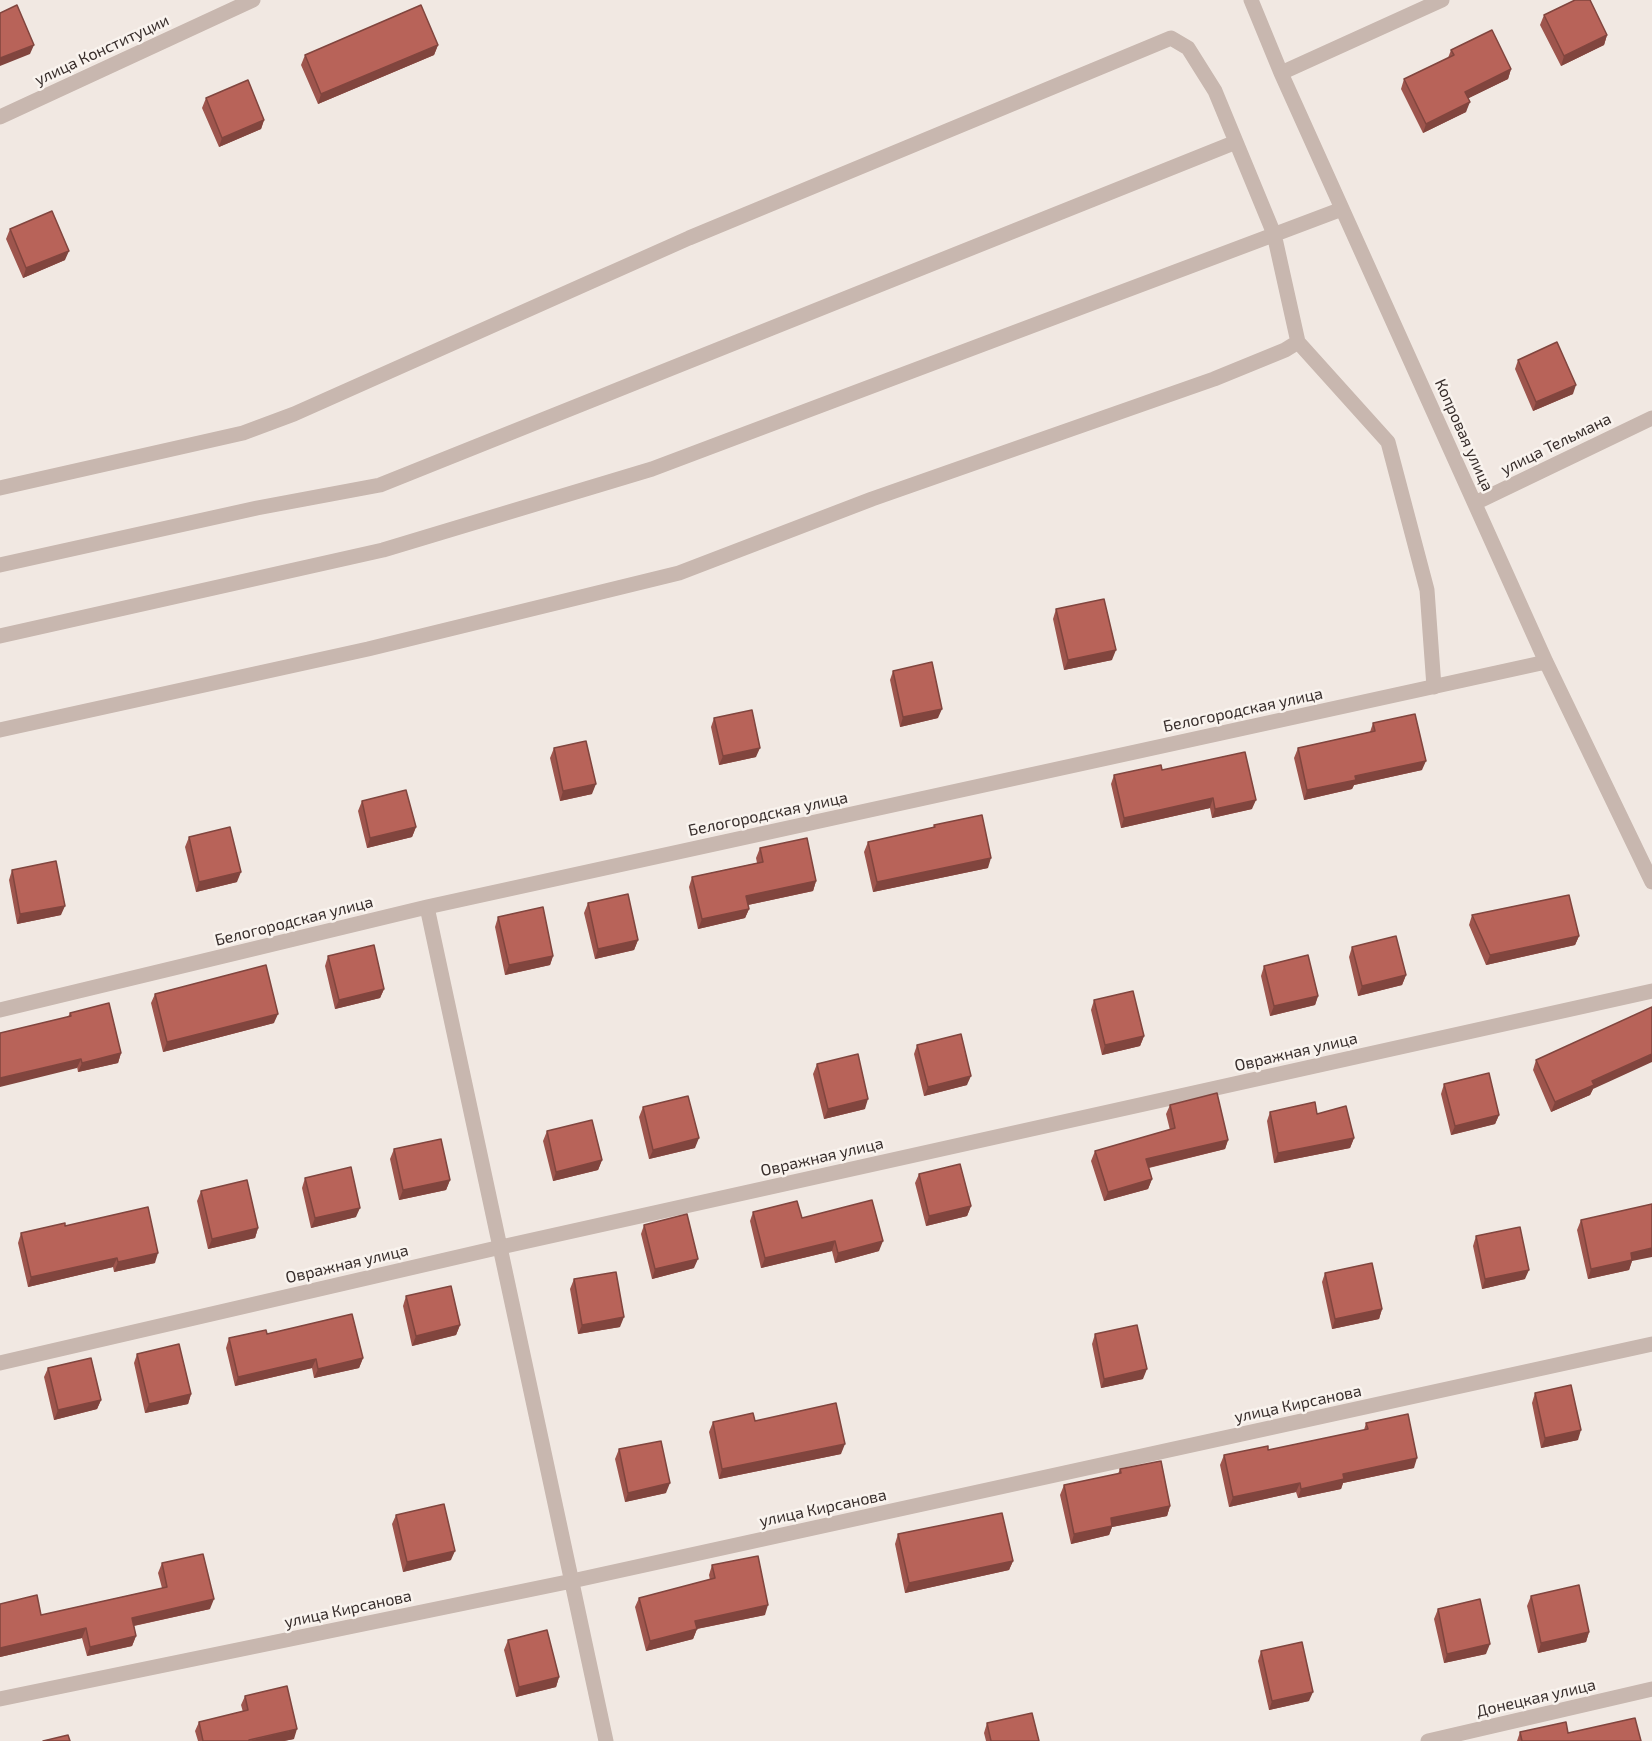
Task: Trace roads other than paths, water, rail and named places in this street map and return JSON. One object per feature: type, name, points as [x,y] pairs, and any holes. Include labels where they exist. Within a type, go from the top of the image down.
[{"type":"street","name":"улица Конституции","points":[[0,117],[226,5],[253,0]]},
{"type":"street","name":"Копровая улица","points":[[1251,0],[1281,73],[1546,662],[1652,882]]},
{"type":"street","points":[[1281,73],[1442,0]]},
{"type":"street","points":[[0,488],[243,433],[294,414],[689,238],[1171,38],[1188,48],[1215,92],[1236,142],[1274,234],[1298,342],[1388,442],[1427,590],[1434,687]]},
{"type":"street","points":[[0,565],[256,508],[380,485],[1236,142]]},
{"type":"street","points":[[0,636],[383,550],[652,469],[1342,209]]},
{"type":"street","points":[[0,730],[368,649],[679,573],[872,499],[1214,379],[1285,350],[1298,342]]},
{"type":"street","name":"улица Тельмана","points":[[1475,503],[1652,418]]},
{"type":"street","name":"Белогородская улица","points":[[0,1010],[427,907],[1546,662]]},
{"type":"street","points":[[427,907],[606,1741]]},
{"type":"street","name":"Овражная улица","points":[[0,1363],[501,1247],[1652,991]]},
{"type":"street","name":"улица Кирсанова","points":[[0,1699],[572,1581],[1652,1344]]},
{"type":"street","name":"Донецкая улица","points":[[1428,1741],[1652,1689]]}]
